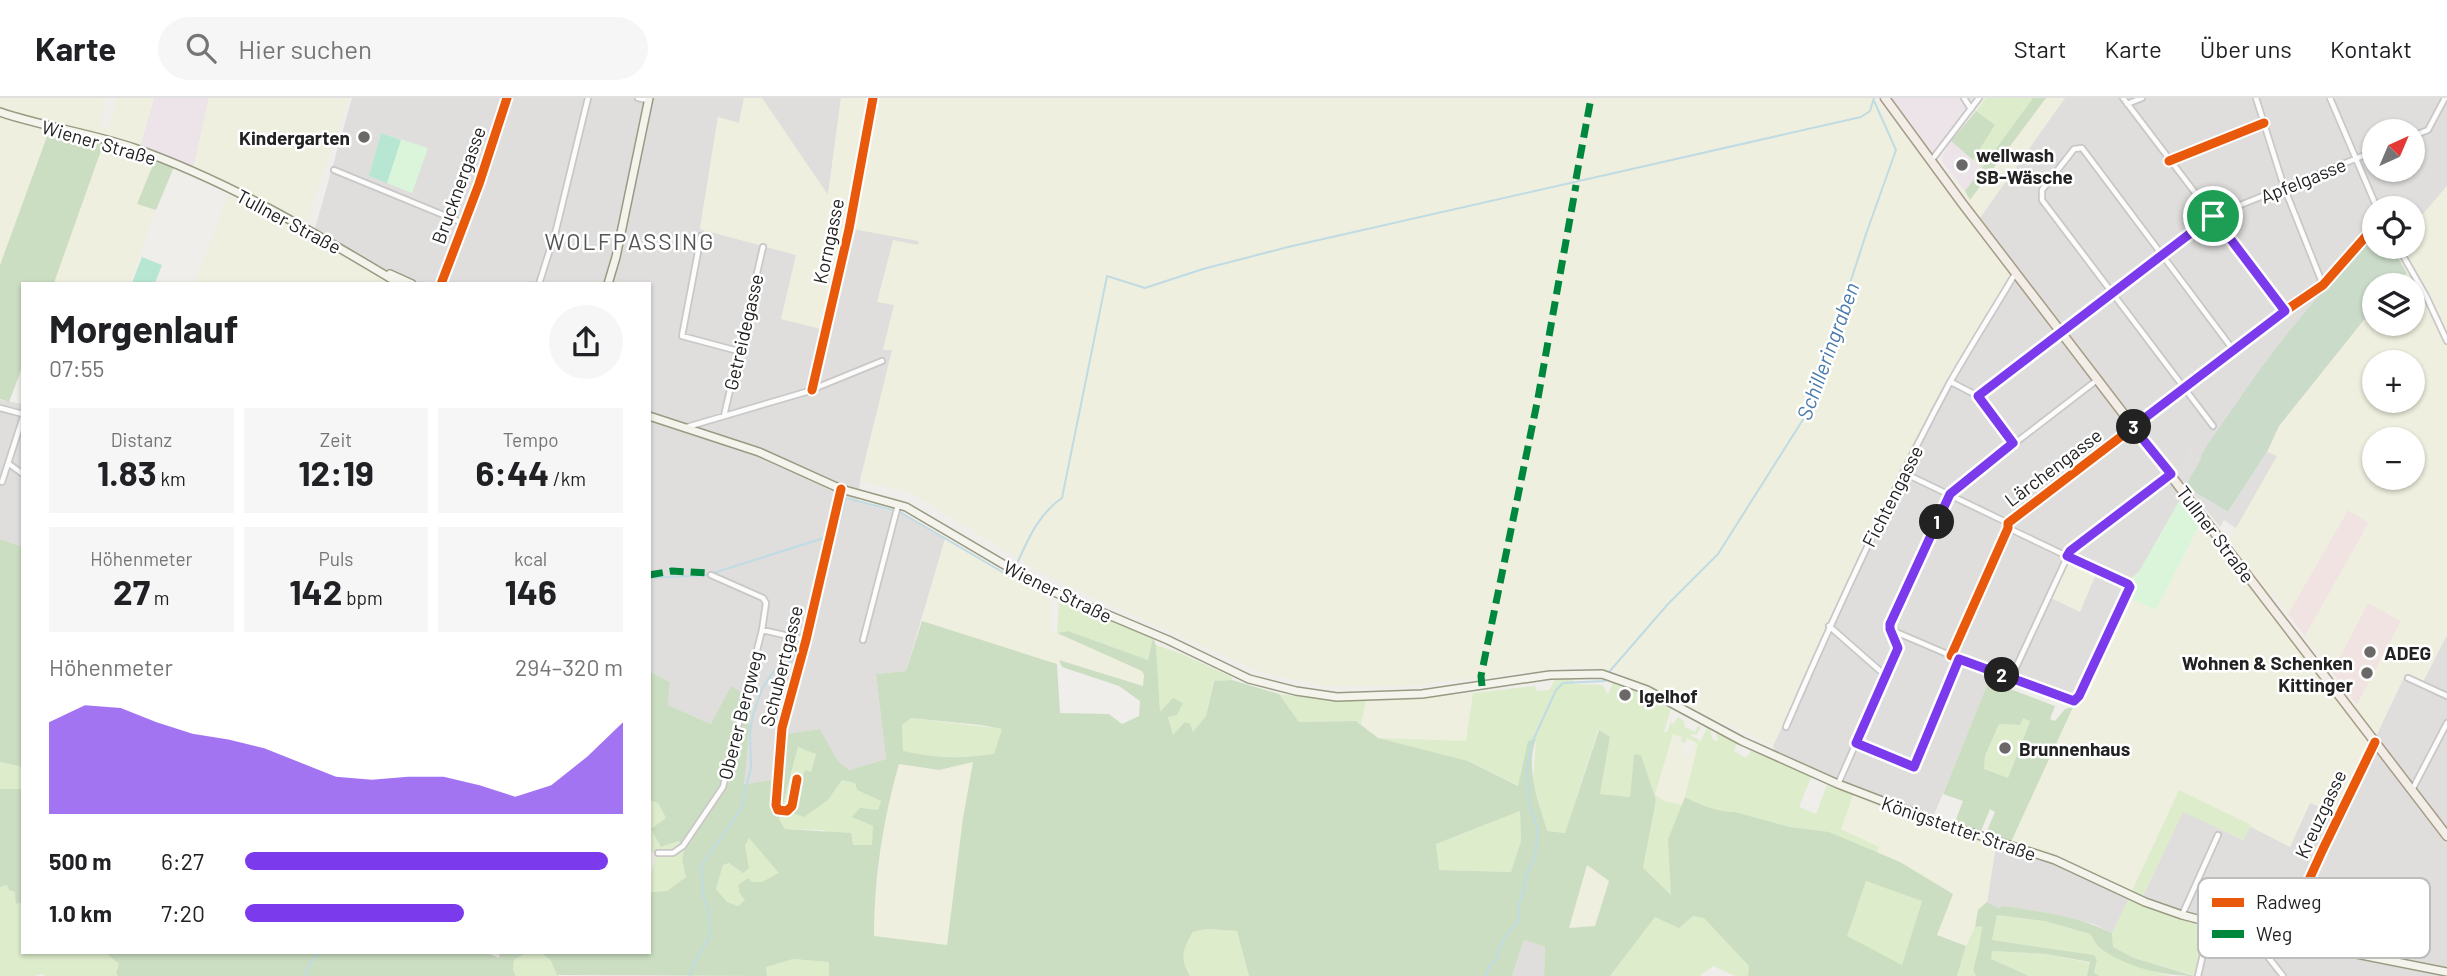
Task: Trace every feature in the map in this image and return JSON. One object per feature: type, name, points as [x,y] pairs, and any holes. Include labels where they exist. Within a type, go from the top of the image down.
[{"type":"main road","name":"Tullner Straße","points":[[1885,98],[1931,162],[2447,836]]},
{"type":"main road","points":[[609,282],[649,99]]},
{"type":"main road","name":"Wiener Straße","points":[[0,112],[122,145],[197,174]]},
{"type":"main road","name":"Tullner Straße","points":[[197,174],[282,216],[397,282]]},
{"type":"main road","name":"Tullner Straße","points":[[379,271],[407,282]]},
{"type":"main road","name":"Wiener Straße","points":[[651,417],[759,452],[841,489],[925,517],[1056,594],[1168,640],[1242,676],[1296,691],[1337,697],[1422,694],[1482,686]]},
{"type":"main road","name":"Königstetter Straße","points":[[1482,686],[1570,673],[1615,677],[1676,704],[1760,750],[1838,784],[1932,820],[2055,860],[2145,902],[2198,919]]},
{"type":"main road","name":"Königstetter Straße","points":[[2377,958],[2447,972]]},
{"type":"street","name":"Brucknergasse","points":[[442,282],[508,98]]},
{"type":"street","points":[[540,282],[556,230],[588,98]]},
{"type":"street","points":[[638,98],[649,99]]},
{"type":"street","name":"Korngasse","points":[[812,390],[849,229],[873,98]]},
{"type":"street","points":[[1964,98],[1971,109]]},
{"type":"street","points":[[1931,162],[1979,98]]},
{"type":"street","points":[[2123,98],[2285,311]]},
{"type":"street","points":[[2127,104],[2142,98]]},
{"type":"street","points":[[2256,98],[2284,187],[2323,285]]},
{"type":"street","points":[[2330,98],[2372,196]]},
{"type":"street","points":[[2426,131],[2445,98]]},
{"type":"street","points":[[2169,161],[2264,123]]},
{"type":"street","points":[[2213,426],[2042,200],[2042,190],[2074,149],[2082,148],[2234,351]]},
{"type":"street","name":"Apfelgasse","points":[[1978,396],[2213,216],[2362,156]]},
{"type":"street","points":[[334,170],[463,223]]},
{"type":"street","points":[[701,236],[681,336],[738,351]]},
{"type":"street","name":"Lärchengasse","points":[[1951,656],[2008,526],[2133,427],[2323,285],[2362,241]]},
{"type":"street","name":"Getreidegasse","points":[[724,416],[763,247]]},
{"type":"street","points":[[2405,259],[2447,341]]},
{"type":"street","name":"Fichtengasse","points":[[1786,727],[1829,626],[1904,473],[1951,382],[2016,273]]},
{"type":"street","points":[[684,428],[812,390],[882,361]]},
{"type":"street","points":[[1838,784],[1898,648],[1890,624],[1950,494],[2098,380]]},
{"type":"street","points":[[1951,382],[1978,396],[2013,443]]},
{"type":"street","points":[[0,408],[21,414]]},
{"type":"street","points":[[2,482],[21,422]]},
{"type":"street","points":[[9,464],[21,473]]},
{"type":"street","points":[[1890,629],[1951,656],[2074,701],[2079,696],[2130,587],[1904,473]]},
{"type":"street","points":[[2011,678],[2070,551],[2171,474]]},
{"type":"street","name":"Schubertgasse","points":[[797,779],[792,806],[787,811],[778,810],[776,805],[782,728],[831,540],[841,489]]},
{"type":"street","points":[[863,640],[897,508]]},
{"type":"street","name":"Oberer Bergweg","points":[[658,853],[673,853],[683,846],[723,787],[762,630],[766,603],[763,598],[711,575]]},
{"type":"street","points":[[1829,626],[1886,676]]},
{"type":"street","points":[[762,630],[804,639]]},
{"type":"street","points":[[1856,743],[1914,767],[1959,659]]},
{"type":"street","points":[[2407,678],[2447,696]]},
{"type":"street","points":[[2412,790],[2447,723]]},
{"type":"street","name":"Kreuzgasse","points":[[2309,878],[2375,742]]},
{"type":"street","points":[[2199,878],[2218,835]]},
{"type":"street","points":[[2182,915],[2198,879]]},
{"type":"street","points":[[2198,976],[2202,958]]},
{"type":"street","points":[[2269,958],[2283,976]]},
{"type":"shaded area","points":[[154,98],[209,98],[193,169],[140,147]]},
{"type":"shaded area","points":[[352,98],[744,98],[739,124],[718,117],[700,229],[796,255],[848,228],[919,241],[860,481],[858,502],[905,515],[945,539],[906,671],[876,674],[886,759],[849,770],[838,761],[820,729],[787,734],[779,779],[744,784],[711,724],[668,705],[670,682],[651,672],[651,282],[394,282],[312,239]]},
{"type":"shaded area","points":[[762,98],[841,98],[828,196]]},
{"type":"shaded area","points":[[1890,98],[1982,98],[1935,160]]},
{"type":"shaded area","points":[[2065,98],[2447,98],[2447,186],[2425,212],[2425,196],[2362,196],[2362,244],[2257,373],[2207,445],[2187,482],[2183,482],[2177,491],[2180,500],[2139,572],[2129,580],[2135,585],[2080,698],[2074,704],[1992,676],[1933,817],[1776,755],[1773,746],[1889,494],[1950,377],[2012,275],[1976,229],[1980,215]]},
{"type":"shaded area","name":"wellwash SB-Wäsche","points":[[1951,141],[1982,168],[1965,191],[1943,163],[1942,157]]},
{"type":"shaded area","points":[[0,400],[21,404],[21,546],[0,539]]},
{"type":"shaded area","points":[[2190,446],[2201,459],[2187,483],[2194,492],[2228,512],[2267,452],[2277,456],[2236,528],[2224,520],[2220,527],[2176,472]]},
{"type":"shaded area","points":[[2348,510],[2369,522],[2305,636],[2288,614]]},
{"type":"shaded area","points":[[2368,603],[2401,621],[2357,705],[2332,672]]},
{"type":"shaded area","points":[[2447,635],[2447,976],[2195,976],[2200,958],[2430,958],[2430,878],[2198,878],[2198,916],[2129,900],[2112,933],[2094,924],[2004,906],[1998,908],[1987,902],[1996,844],[2011,842],[2078,866],[2143,896],[2183,811],[2243,840],[2251,825],[2290,846],[2310,802],[2334,813],[2405,675],[2423,682]]},
{"type":"shaded area","points":[[1524,940],[1545,947],[1544,976],[1512,976]]},
{"type":"green space","points":[[0,98],[101,98],[104,101],[101,127],[108,129],[117,98],[154,98],[140,147],[0,108]]},
{"type":"green space","points":[[209,98],[349,98],[307,222],[193,169]]},
{"type":"green space","points":[[744,98],[762,98],[828,195],[841,98],[1875,98],[2013,274],[1950,377],[1889,493],[1773,746],[1614,671],[1576,666],[1410,686],[1323,686],[1260,672],[1050,578],[909,492],[860,481],[892,350],[883,350],[894,305],[877,302],[893,240],[918,245],[919,241],[848,228],[824,330],[781,319],[796,255],[700,229],[718,117],[739,123]]},
{"type":"green space","points":[[1986,98],[2033,98],[1982,168],[1973,160],[1995,125],[1976,111]]},
{"type":"green space","points":[[2033,98],[2046,98],[1970,200],[1965,191]]},
{"type":"green space","points":[[2046,98],[2065,98],[1980,218],[1943,163],[1971,200]]},
{"type":"green space","points":[[1976,111],[1995,125],[1973,160],[1951,141]]},
{"type":"green space","points":[[0,115],[49,131],[0,265]]},
{"type":"green space","points":[[49,131],[104,142],[54,282],[21,282],[21,370],[9,402],[0,399],[0,265]]},
{"type":"green space","points":[[381,133],[428,148],[412,193],[369,176]]},
{"type":"green space","points":[[381,133],[401,140],[387,183],[369,176]]},
{"type":"green space","points":[[104,142],[155,160],[137,203],[156,210],[130,282],[54,282]]},
{"type":"green space","points":[[155,160],[174,167],[156,210],[137,204]]},
{"type":"green space","points":[[2447,186],[2447,635],[2422,682],[2405,675],[2377,734],[2333,813],[2310,803],[2290,847],[2179,790],[2132,891],[2078,866],[2011,842],[2074,704],[2080,698],[2129,598],[2156,610],[2202,523],[2230,558],[2237,550],[2229,539],[2276,456],[2267,452],[2279,426],[2362,322],[2362,336],[2425,336],[2425,273],[2407,273],[2399,259],[2425,259],[2425,212]],"holes":[[[2348,510],[2369,523],[2305,636],[2332,672],[2368,603],[2401,621],[2351,716],[2265,606],[2271,591],[2288,614]]]},
{"type":"green space","points":[[228,194],[344,253],[348,258],[394,282],[196,282]]},
{"type":"green space","points":[[2362,244],[2362,259],[2399,259],[2407,273],[2362,273],[2362,322],[2279,426],[2267,452],[2228,512],[2194,492],[2187,482],[2207,445],[2289,331]]},
{"type":"green space","points":[[142,257],[162,265],[155,282],[132,282]]},
{"type":"green space","points":[[2180,500],[2200,524],[2156,610],[2129,598],[2134,585],[2129,581],[2139,572]]},
{"type":"green space","points":[[0,539],[21,546],[21,767],[0,762]]},
{"type":"green space","points":[[945,539],[1050,597],[1052,631],[1142,671],[1144,686],[1059,660],[1057,664],[922,621]]},
{"type":"green space","points":[[2068,561],[2096,574],[2080,612],[2051,598]]},
{"type":"green space","points":[[1059,601],[1066,601],[1153,638],[1148,660],[1068,631],[1057,633]]},
{"type":"green space","points":[[922,621],[1057,664],[1060,713],[1109,714],[1122,724],[1139,716],[1140,701],[1119,686],[1062,667],[1059,660],[1143,686],[1142,671],[1057,633],[1068,631],[1148,660],[1153,638],[1156,645],[1160,712],[1173,698],[1183,703],[1177,715],[1168,717],[1173,735],[1185,722],[1190,724],[1193,732],[1206,716],[1214,681],[1232,680],[1279,694],[1299,722],[1356,721],[1378,738],[1468,761],[1518,786],[1528,741],[1536,739],[1533,774],[1547,831],[1565,833],[1599,730],[1610,737],[1600,794],[1630,797],[1634,754],[1641,755],[1656,800],[1643,868],[1671,895],[1668,839],[1685,797],[1716,809],[1790,827],[1829,832],[1900,862],[1953,894],[1937,935],[1966,946],[1957,976],[1748,976],[1749,966],[1704,918],[1693,916],[1679,928],[1655,917],[1610,976],[1544,976],[1545,947],[1524,940],[1512,976],[1249,976],[1237,931],[1206,929],[1193,932],[1185,949],[1183,959],[1190,976],[829,976],[829,962],[793,959],[766,967],[767,976],[557,975],[551,961],[543,954],[651,954],[651,892],[667,891],[686,877],[682,859],[685,847],[678,841],[661,847],[651,829],[666,818],[658,803],[651,801],[651,672],[670,682],[668,705],[711,724],[731,686],[752,699],[744,784],[779,779],[786,734],[820,729],[838,761],[849,770],[886,759],[876,674],[906,671]],"holes":[[[911,718],[981,725],[1002,729],[994,754],[970,757],[926,755],[903,751],[902,725]],[[798,747],[816,754],[811,772],[805,770],[793,813],[804,817],[828,800],[842,780],[855,783],[857,790],[881,801],[878,810],[860,808],[852,817],[873,826],[872,845],[853,845],[851,833],[785,829],[779,819]],[[973,762],[947,945],[874,936],[880,849],[899,764],[939,770]],[[1520,811],[1521,841],[1511,872],[1439,870],[1436,844]],[[749,838],[779,873],[762,882],[752,882],[748,878],[738,885],[745,900],[738,906],[727,902],[716,889],[723,865],[729,863],[743,873],[749,868],[745,846]],[[1587,865],[1609,881],[1595,926],[1569,928]],[[1866,881],[1922,901],[1902,965],[1847,936]]]},
{"type":"green space","points":[[1156,645],[1232,677],[1232,680],[1213,681],[1206,716],[1193,733],[1173,736],[1168,716],[1177,715],[1182,703],[1160,713]]},
{"type":"green space","points":[[1575,677],[1573,684],[1603,685],[1608,695],[1613,682],[1658,700],[1671,709],[1664,732],[1667,732],[1672,718],[1673,724],[1678,717],[1684,721],[1685,727],[1695,732],[1698,726],[1701,727],[1697,735],[1691,734],[1700,742],[1707,728],[1710,729],[1713,740],[1718,741],[1716,732],[1737,743],[1734,751],[1746,758],[1751,751],[1812,775],[1799,807],[1816,814],[1828,782],[1854,793],[1841,829],[1879,847],[1877,853],[1829,832],[1790,827],[1715,809],[1685,797],[1698,744],[1687,738],[1685,743],[1681,742],[1682,737],[1673,734],[1655,794],[1664,801],[1682,805],[1668,839],[1672,896],[1643,869],[1656,800],[1641,755],[1634,754],[1630,797],[1600,794],[1610,737],[1598,730],[1565,833],[1546,831],[1533,779],[1536,740],[1522,766],[1519,786],[1468,761],[1378,738],[1466,741],[1473,693],[1535,686],[1537,691],[1549,690],[1555,680]]},
{"type":"green space","points":[[1989,681],[2055,706],[2050,719],[2055,721],[2065,709],[2073,707],[2011,842],[1986,833],[1995,812],[1990,809],[1981,831],[1955,822],[1963,801],[1943,794]],"holes":[[[2023,718],[2030,721],[2008,778],[1984,769],[1985,756],[1999,724],[2020,725]]]},
{"type":"green space","points":[[1473,693],[1467,741],[1378,738],[1361,724],[1366,701]]},
{"type":"green space","points":[[1279,694],[1336,701],[1366,701],[1361,724],[1356,721],[1299,722]]},
{"type":"green space","points":[[2023,717],[2030,720],[2008,779],[1984,769],[1985,756],[1999,724],[2020,725]]},
{"type":"green space","points":[[911,718],[1003,729],[995,754],[960,757],[926,755],[903,752],[902,725]]},
{"type":"green space","points":[[1673,733],[1679,735],[1678,741],[1685,743],[1682,756],[1687,758],[1691,745],[1699,744],[1682,805],[1664,801],[1655,795]]},
{"type":"green space","points":[[798,747],[816,753],[811,772],[805,771],[793,813],[828,800],[842,780],[855,783],[857,790],[881,801],[878,810],[852,816],[873,826],[873,845],[853,845],[824,830],[785,829],[779,819]]},
{"type":"green space","points":[[973,761],[947,945],[874,936],[886,808],[899,764],[939,770]]},
{"type":"green space","points":[[0,762],[21,767],[21,789],[0,789]]},
{"type":"green space","points":[[0,789],[21,789],[21,903],[16,904],[15,892],[9,890],[7,885],[0,887]]},
{"type":"green space","points":[[2179,790],[2251,825],[2244,840],[2183,812],[2143,896],[2132,891]]},
{"type":"green space","points":[[1854,793],[1996,844],[1987,902],[1978,910],[1975,927],[1966,946],[1937,936],[1900,862],[1877,853],[1879,847],[1841,829]]},
{"type":"green space","points":[[651,801],[658,803],[666,818],[661,847],[678,841],[685,847],[682,859],[686,877],[667,891],[651,892],[655,854],[651,852]]},
{"type":"green space","points":[[1520,811],[1521,841],[1511,872],[1438,870],[1436,844]]},
{"type":"green space","points":[[749,837],[780,874],[762,882],[752,882],[748,878],[738,885],[739,892],[746,900],[738,906],[727,902],[716,889],[723,865],[729,863],[736,868]]},
{"type":"green space","points":[[1587,864],[1609,881],[1595,926],[1569,928]]},
{"type":"green space","points":[[1866,881],[1922,900],[1902,966],[1846,936]]},
{"type":"green space","points":[[7,885],[16,892],[16,904],[21,903],[21,954],[109,954],[119,964],[116,974],[118,976],[0,976],[0,887]]},
{"type":"green space","points":[[2128,900],[2196,924],[2200,958],[2195,975],[2134,958],[2113,947],[2112,933]]},
{"type":"green space","points":[[1987,902],[1998,908],[2004,906],[2032,910],[2086,922],[2112,933],[2113,947],[2134,958],[2195,976],[2159,973],[2125,962],[2102,950],[2090,934],[2045,921],[1997,915],[1992,940],[2094,955],[2097,960],[2094,973],[2100,976],[2087,976],[2090,962],[2046,954],[1992,951],[1991,959],[2029,976],[1976,976],[1973,970],[1982,926],[1975,927],[1978,910]]},
{"type":"green space","points":[[1997,915],[2045,921],[2090,934],[2101,950],[2142,968],[2170,976],[2100,976],[2094,973],[2097,961],[2094,955],[1992,940]]},
{"type":"green space","points":[[1655,917],[1704,917],[1749,966],[1748,976],[1735,976],[1713,966],[1700,976],[1610,976]]},
{"type":"green space","points":[[1982,925],[1973,970],[1976,976],[1957,976],[1975,927]]},
{"type":"green space","points":[[1206,929],[1237,931],[1249,976],[1190,976],[1183,959],[1185,949],[1193,932]]},
{"type":"green space","points":[[1991,951],[2046,954],[2090,963],[2087,976],[2029,976],[1990,959]]},
{"type":"green space","points":[[107,954],[490,954],[499,958],[500,954],[524,954],[514,960],[513,970],[516,976],[118,976],[116,974],[119,964]]},
{"type":"green space","points":[[523,954],[543,954],[551,961],[559,976],[516,976],[513,970],[514,960]]},
{"type":"green space","points":[[793,959],[829,962],[829,976],[767,976],[765,967]]},
{"type":"waterway","points":[[1015,568],[1039,521],[1062,498],[1107,276],[1145,288],[1203,269],[1288,247],[1861,117],[1870,111],[1874,98]]},
{"type":"waterway","name":"Schilleringraben","points":[[1609,672],[1668,604],[1718,554],[1809,410],[1896,150],[1874,101]]},
{"type":"waterway","points":[[833,535],[836,534],[846,498],[900,512],[1011,577],[1013,573]]},
{"type":"waterway","points":[[651,578],[707,575],[827,537]]},
{"type":"waterway","points":[[690,976],[694,963],[710,936],[701,866],[741,809],[751,767],[750,732],[753,715],[762,689],[771,675],[776,669],[792,661],[801,646],[824,551]]},
{"type":"waterway","name":"Schilleringraben","points":[[1486,976],[1489,967],[1498,957],[1497,953],[1506,935],[1519,920],[1519,903],[1526,874],[1535,858],[1538,830],[1529,801],[1527,772],[1530,747],[1556,690],[1563,683],[1605,681]]},
{"type":"waterway","points":[[306,976],[308,967],[318,954]]},
{"type":"marked path","points":[[1576,179],[1591,98]]},
{"type":"marked path","points":[[1482,686],[1481,676],[1538,398],[1576,185]]},
{"type":"marked path","points":[[651,575],[672,571],[708,573]]},
{"type":"cycle path","points":[[442,282],[479,184],[507,98]]},
{"type":"cycle path","points":[[812,390],[849,229],[873,98]]},
{"type":"cycle path","points":[[2169,161],[2264,123]]},
{"type":"cycle path","points":[[1951,656],[2008,523],[2285,311],[2323,285],[2362,241]]},
{"type":"cycle path","points":[[797,779],[792,806],[787,811],[778,810],[776,805],[782,728],[806,640],[841,489]]},
{"type":"cycle path","points":[[2310,878],[2375,742]]},
{"type":"place","name":"Kindergarten","points":[[364,137]]},
{"type":"place","name":"wellwash SB-Wäsche","points":[[1962,165]]},
{"type":"place","name":"ADEG","points":[[2370,652]]},
{"type":"place","name":"Wohnen & Schenken Kittinger","points":[[2367,673]]},
{"type":"place","name":"Igelhof","points":[[1625,695]]},
{"type":"place","name":"Brunnenhaus","points":[[2005,748]]},
{"type":"district","name":"WOLFPASSING","points":[[630,241]]},
{"type":"route","points":[[2213,216],[2285,311],[2133,427],[2171,474],[2067,556],[2130,587],[2079,696],[2074,701],[1959,659],[1914,767],[1856,743],[1898,648],[1890,624],[1950,494],[2013,443],[1978,396],[2213,216]]}]
